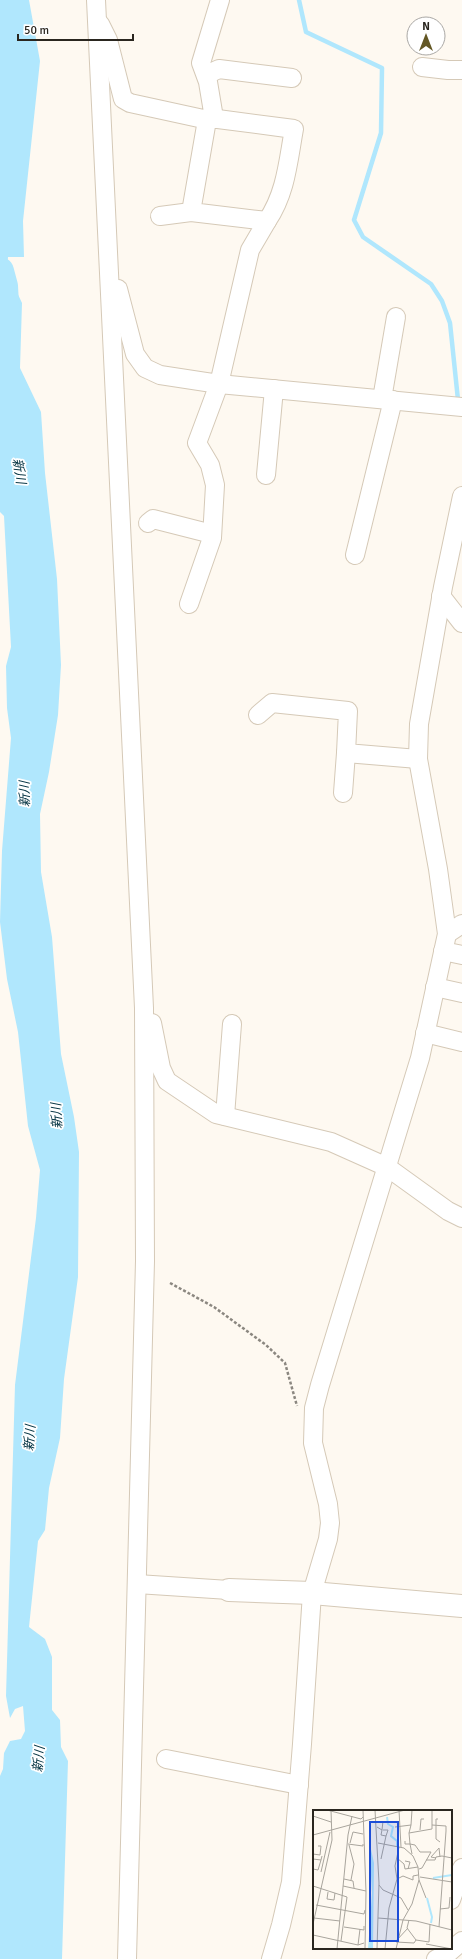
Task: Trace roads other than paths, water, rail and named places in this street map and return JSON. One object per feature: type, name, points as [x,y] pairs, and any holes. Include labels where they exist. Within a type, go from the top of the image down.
[{"type":"street","points":[[191,212],[208,119],[213,112],[206,75],[202,63],[220,0]]},
{"type":"street","points":[[96,8],[108,40],[123,98],[130,103],[208,119],[294,129],[286,175],[277,206],[250,250],[219,384],[197,443],[210,465],[215,485],[212,534],[208,553],[189,604]]},
{"type":"street","points":[[96,8],[130,689],[144,1008],[145,1261],[127,1959]]},
{"type":"street","points":[[422,67],[462,70]]},
{"type":"street","points":[[206,75],[220,69],[292,78]]},
{"type":"street","points":[[160,216],[191,212],[267,221]]},
{"type":"street","points":[[109,273],[114,277],[135,354],[145,368],[160,375],[219,384],[462,407]]},
{"type":"street","points":[[355,555],[387,400],[396,317]]},
{"type":"street","points":[[266,474],[274,389]]},
{"type":"street","points":[[271,1959],[282,1925],[291,1882],[312,1593],[328,1539],[330,1523],[328,1504],[313,1442],[314,1408],[420,1058],[445,942],[438,869],[418,759],[420,724],[441,596],[462,496]]},
{"type":"street","points":[[148,524],[154,519],[212,534]]},
{"type":"street","points":[[441,596],[462,623]]},
{"type":"street","points":[[258,715],[272,703],[348,711],[343,793]]},
{"type":"street","points":[[346,753],[418,759]]},
{"type":"street","points":[[445,942],[462,924]]},
{"type":"street","points":[[445,942],[462,955]]},
{"type":"street","points":[[435,987],[462,993]]},
{"type":"street","points":[[144,1008],[152,1024],[161,1068],[167,1081],[216,1114],[331,1142],[387,1167],[448,1211],[462,1218]]},
{"type":"street","points":[[225,1116],[232,1024]]},
{"type":"street","points":[[425,1033],[462,1042]]},
{"type":"street","points":[[137,1584],[229,1590],[312,1593],[462,1606]]},
{"type":"street","points":[[166,1759],[299,1785]]},
{"type":"street","points":[[452,1897],[462,1868]]},
{"type":"street","points":[[437,1949],[436,1959],[446,1955],[462,1941]]},
{"type":"water","points":[[0,0],[29,0],[40,61],[23,221],[24,257],[8,257],[7,273],[0,273]]},
{"type":"water","points":[[0,286],[14,286],[22,303],[20,368],[41,412],[45,473],[57,579],[61,665],[58,715],[49,772],[40,814],[41,872],[52,937],[61,1054],[74,1117],[79,1152],[78,1277],[64,1379],[60,1438],[49,1488],[45,1530],[38,1541],[29,1627],[45,1639],[52,1657],[52,1710],[60,1720],[61,1747],[68,1761],[62,1959],[0,1959],[0,1776],[3,1769],[4,1753],[10,1741],[21,1739],[25,1731],[23,1706],[15,1709],[10,1718],[6,1696],[15,1385],[36,1218],[40,1170],[28,1126],[18,1032],[7,979],[0,922],[2,851],[11,738],[7,708],[6,666],[11,647],[4,516],[0,512]]},
{"type":"waterway","points":[[299,0],[306,32],[382,68],[381,133],[354,220],[363,237],[431,284],[442,301],[450,323],[458,400]]},
{"type":"waterway","name":"新川","points":[[0,271],[4,286],[6,324]]}]
